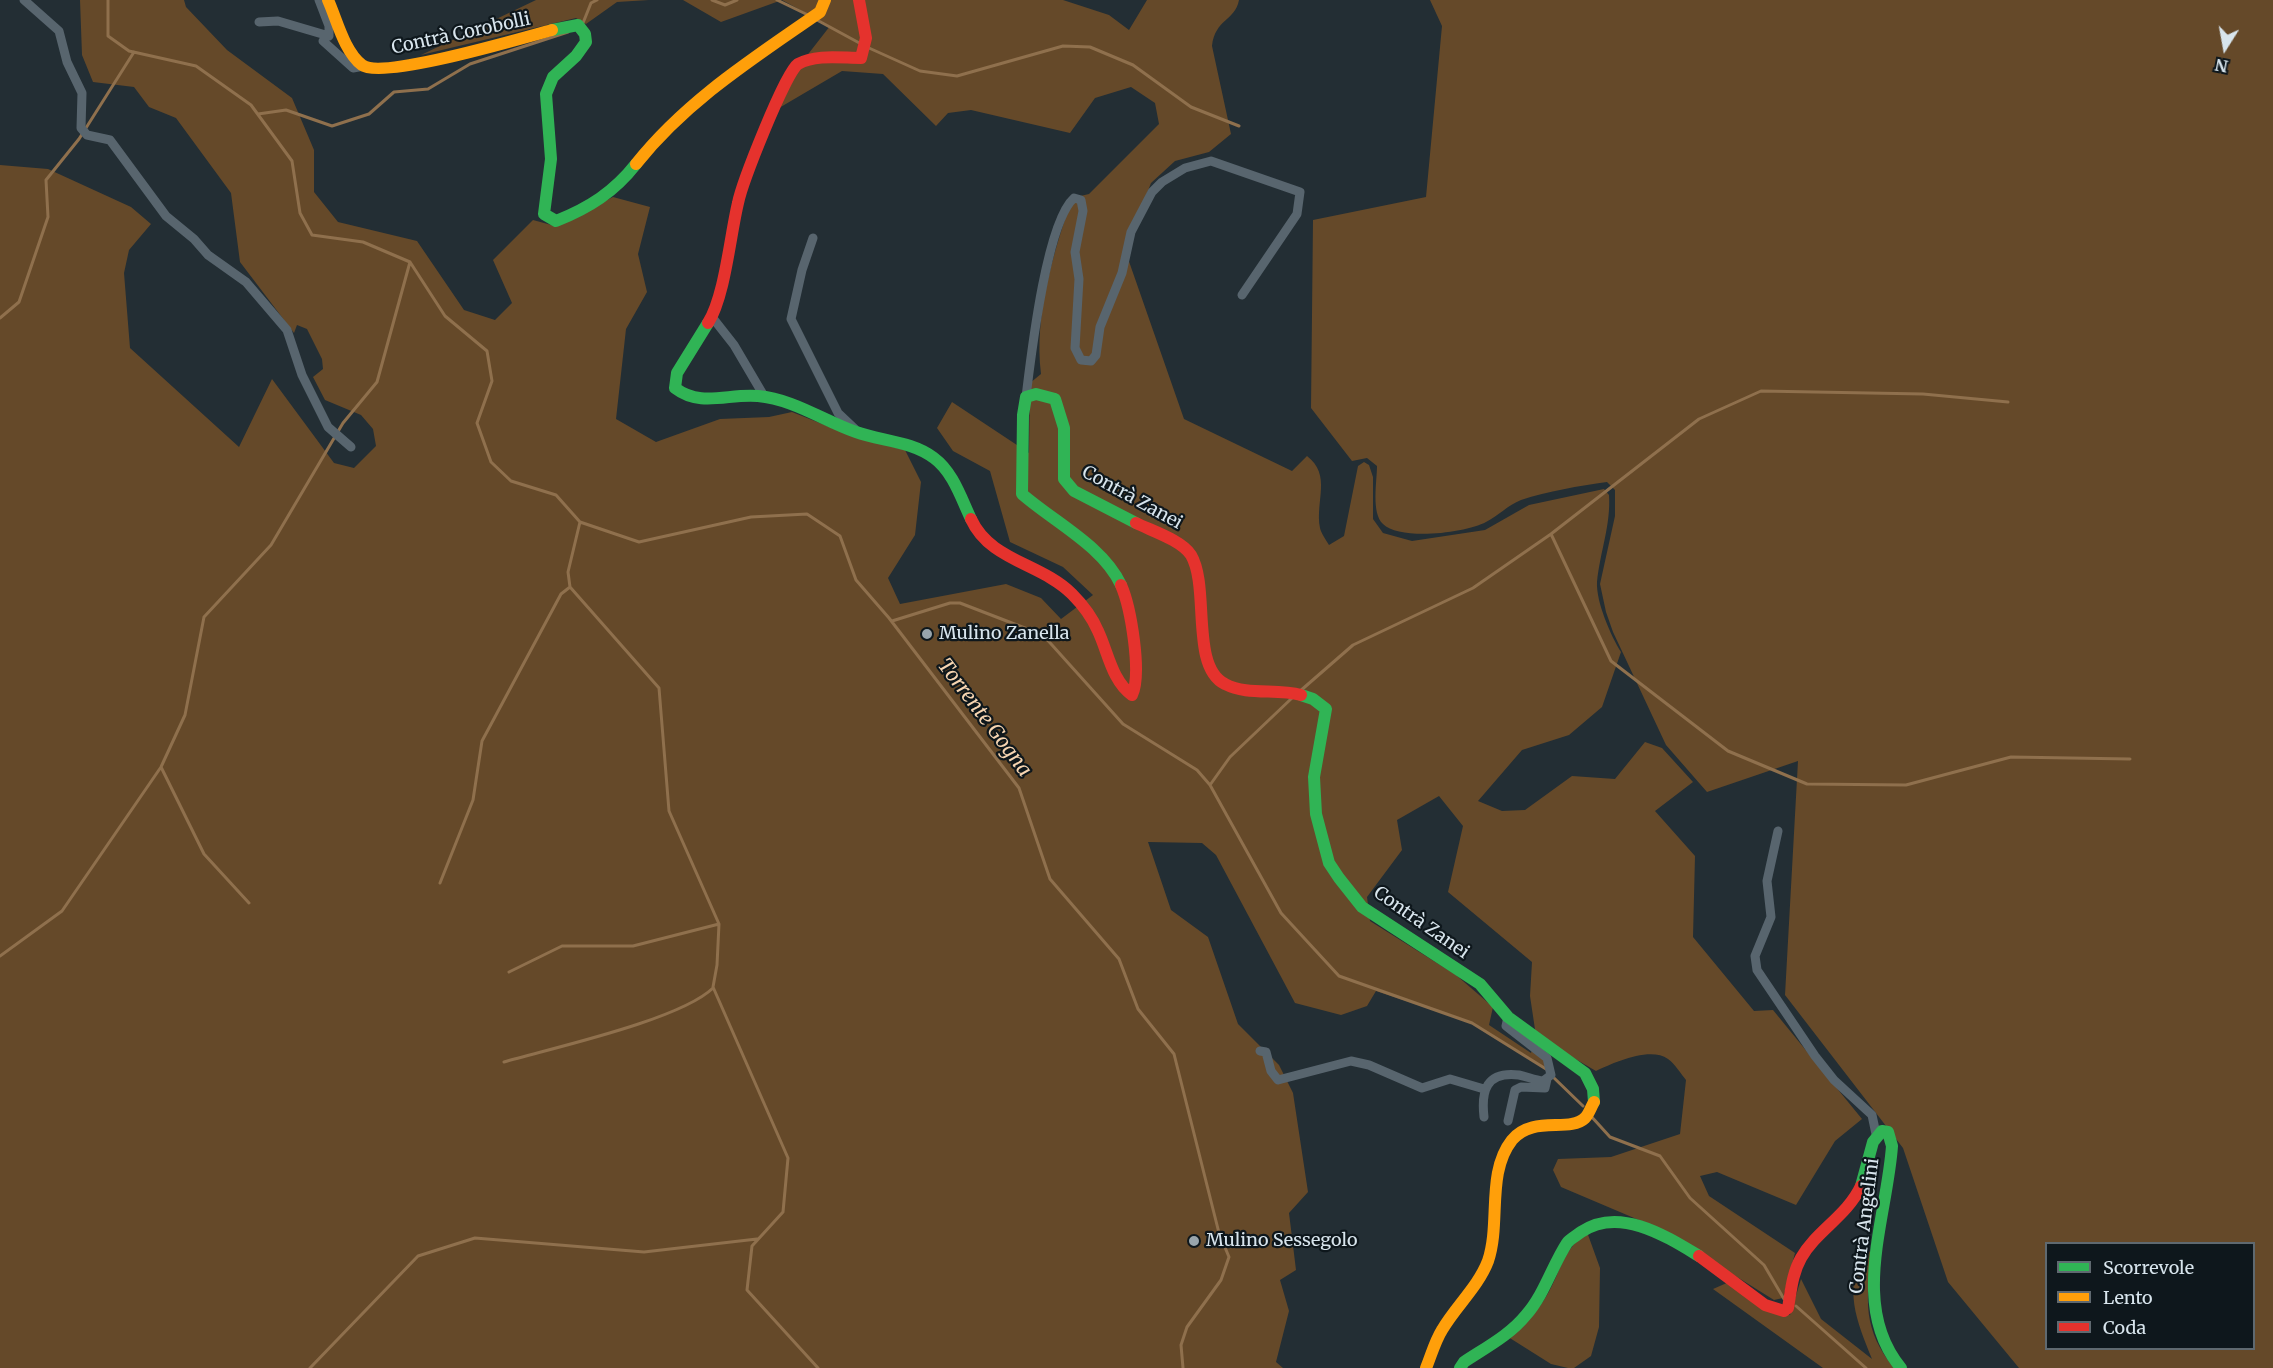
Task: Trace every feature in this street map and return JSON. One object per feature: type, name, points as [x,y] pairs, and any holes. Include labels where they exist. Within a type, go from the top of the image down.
[{"type":"street","points":[[24,0],[59,31],[67,62],[82,93],[83,131],[110,140],[173,224],[194,239],[208,255],[237,274],[256,291],[287,330],[302,375],[337,436],[351,447]]},
{"type":"street","points":[[259,22],[278,21],[329,36],[329,26],[319,0]]},
{"type":"street","points":[[328,0],[354,56],[364,66]]},
{"type":"street","name":"Contrà Corobolli","points":[[364,66],[375,70],[400,68],[582,28],[587,40],[582,51],[560,69],[548,84],[545,98],[551,137],[551,161],[542,204],[544,214],[556,221],[586,209],[621,184],[687,108],[736,70],[820,12],[825,0]]},
{"type":"street","points":[[860,0],[867,46],[861,58],[811,58],[795,66],[775,105],[738,201],[728,256],[712,317],[677,373],[675,388],[683,396],[704,400],[746,394],[764,396],[859,433],[892,440],[934,457],[962,495],[985,542],[1066,586],[1077,597],[1103,638],[1119,681],[1126,693],[1132,695],[1137,684],[1124,591],[1114,573],[1069,530],[1022,494],[1021,412],[1026,397],[1047,263],[1064,213],[1075,198],[1081,200],[1083,207],[1075,243],[1080,279],[1076,348],[1081,360],[1091,361],[1096,355],[1100,327],[1122,273],[1131,232],[1143,206],[1162,182],[1185,168],[1204,162],[1219,162],[1248,176],[1300,192],[1300,206],[1297,214],[1242,295]]},
{"type":"street","points":[[323,41],[353,68],[364,66]]},
{"type":"street","points":[[813,238],[802,270],[791,319],[838,413],[859,433]]},
{"type":"street","points":[[712,317],[734,345],[764,396]]},
{"type":"street","name":"Contrà Zanei","points":[[1026,397],[1036,394],[1054,399],[1061,409],[1065,436],[1064,479],[1074,491],[1177,544],[1190,554],[1194,564],[1201,625],[1211,672],[1221,683],[1236,689],[1298,693],[1319,701],[1326,709],[1314,777],[1316,814],[1329,863],[1362,907],[1444,963],[1480,984],[1508,1017],[1585,1073],[1593,1089],[1594,1102],[1591,1110],[1579,1122],[1528,1127],[1514,1138],[1504,1154],[1499,1172],[1488,1260],[1468,1295],[1442,1330],[1426,1368]]},
{"type":"street","points":[[1460,1368],[1489,1342],[1508,1332],[1527,1315],[1568,1241],[1578,1232],[1597,1223],[1627,1221],[1656,1232],[1698,1256],[1767,1307],[1784,1311],[1788,1308],[1796,1267],[1803,1255],[1850,1206],[1860,1189],[1876,1134],[1872,1115],[1834,1080],[1815,1056],[1757,970],[1755,956],[1771,917],[1767,881],[1778,831]]},
{"type":"street","name":"Contrà Zanei","points":[[1508,1017],[1506,1026],[1549,1062],[1551,1075],[1547,1079]]},
{"type":"street","points":[[1260,1051],[1266,1052],[1271,1071],[1278,1080],[1351,1061],[1369,1065],[1422,1089],[1448,1079],[1484,1089]]},
{"type":"street","points":[[1484,1118],[1484,1089],[1490,1082],[1511,1075],[1547,1079],[1545,1088],[1521,1087],[1515,1090],[1508,1121]]},
{"type":"street","name":"Contrà Angelini","points":[[1876,1134],[1882,1131],[1888,1132],[1893,1138],[1893,1147],[1883,1201],[1873,1303],[1880,1338],[1901,1368]]},
{"type":"shaded area","points":[[80,0],[184,0],[186,7],[227,50],[292,98],[314,150],[314,192],[338,222],[417,241],[464,310],[495,320],[512,303],[493,260],[533,220],[555,226],[613,197],[650,207],[638,254],[647,292],[626,329],[616,419],[656,442],[720,419],[769,417],[792,412],[855,437],[905,450],[921,482],[915,535],[888,578],[900,604],[1006,584],[1041,598],[1061,619],[1093,595],[1063,567],[1010,542],[990,471],[953,451],[937,428],[952,402],[1029,453],[1030,383],[1041,374],[1040,329],[1043,307],[1052,263],[1072,198],[1089,194],[1159,124],[1155,103],[1131,87],[1095,98],[1070,133],[971,110],[948,113],[936,126],[883,74],[842,71],[779,108],[795,71],[830,26],[782,0],[1063,0],[1109,15],[1129,30],[1147,0],[1239,0],[1234,12],[1217,30],[1212,46],[1231,134],[1209,152],[1175,161],[1151,183],[1125,250],[1184,419],[1292,471],[1307,456],[1315,463],[1319,471],[1321,480],[1320,528],[1329,545],[1344,536],[1358,466],[1364,462],[1369,465],[1373,477],[1373,519],[1383,533],[1412,541],[1485,530],[1529,505],[1604,489],[1609,495],[1607,528],[1598,571],[1597,590],[1605,618],[1621,652],[1602,707],[1569,735],[1522,750],[1478,801],[1502,811],[1525,810],[1572,776],[1615,779],[1645,742],[1662,748],[1693,782],[1655,811],[1695,856],[1693,937],[1754,1011],[1773,1010],[1862,1119],[1835,1141],[1796,1205],[1717,1172],[1700,1176],[1709,1196],[1795,1253],[1783,1298],[1774,1300],[1660,1229],[1561,1187],[1553,1170],[1558,1159],[1611,1157],[1680,1134],[1686,1080],[1668,1059],[1652,1054],[1632,1057],[1596,1071],[1536,1036],[1530,996],[1532,962],[1448,892],[1463,826],[1439,796],[1397,820],[1402,850],[1367,897],[1370,921],[1456,975],[1493,1007],[1489,1025],[1531,1053],[1534,1042],[1550,1071],[1472,1023],[1376,991],[1367,1006],[1341,1015],[1295,1003],[1216,855],[1202,843],[1148,842],[1171,910],[1208,937],[1238,1024],[1279,1065],[1293,1093],[1308,1192],[1289,1213],[1296,1270],[1280,1280],[1289,1311],[1276,1362],[1283,1368],[0,1368],[0,165],[48,169],[131,207],[151,224],[129,250],[124,273],[130,348],[239,447],[272,379],[334,463],[354,468],[376,446],[373,429],[361,415],[325,400],[313,377],[323,369],[322,359],[307,329],[297,325],[294,333],[240,262],[231,193],[176,118],[149,107],[134,87],[93,82],[82,55]]},
{"type":"shaded area","points":[[536,0],[649,0],[617,2],[586,24],[576,18],[421,55]]},
{"type":"shaded area","points":[[683,0],[782,0],[721,22]]},
{"type":"shaded area","points":[[1430,0],[2273,0],[2273,1368],[2019,1368],[1948,1282],[1903,1148],[1785,995],[1798,761],[1707,792],[1666,745],[1613,632],[1606,612],[1600,584],[1615,516],[1615,490],[1607,482],[1553,491],[1521,500],[1477,526],[1449,532],[1418,534],[1403,532],[1391,529],[1379,519],[1376,505],[1377,466],[1367,458],[1352,461],[1311,408],[1313,220],[1426,197],[1442,26]]},
{"type":"shaded area","points":[[1587,1232],[1600,1268],[1599,1327],[1591,1356],[1574,1368],[1568,1368],[1551,1364],[1505,1335],[1540,1305],[1571,1248]]},
{"type":"shaded area","points":[[1866,1249],[1873,1254],[1868,1300],[1872,1327],[1877,1341],[1894,1368],[1823,1368],[1713,1289],[1729,1282],[1776,1313],[1790,1315],[1801,1279],[1821,1319],[1872,1359],[1857,1318],[1853,1291],[1859,1264]]},
{"type":"waterway","name":"Torrente Gogna","points":[[108,0],[108,36],[129,51],[196,66],[251,105],[292,161],[300,213],[312,235],[363,242],[410,262],[445,316],[487,351],[492,381],[477,423],[491,462],[511,481],[556,495],[580,522],[639,542],[751,517],[807,514],[840,536],[856,580],[889,618],[1019,788],[1050,879],[1119,959],[1138,1009],[1174,1054],[1219,1233],[1229,1257],[1221,1280],[1187,1327],[1181,1345],[1183,1368]]},
{"type":"waterway","points":[[583,23],[591,3],[597,0]]},
{"type":"waterway","points":[[712,0],[725,5],[737,0]]},
{"type":"waterway","points":[[777,0],[808,15]]},
{"type":"waterway","points":[[817,20],[863,45]]},
{"type":"waterway","points":[[258,114],[286,110],[332,126],[369,114],[394,92],[428,89],[470,64],[568,32]]},
{"type":"waterway","points":[[869,48],[920,71],[957,76],[1063,46],[1090,47],[1133,65],[1191,107],[1239,126]]},
{"type":"waterway","points":[[0,318],[19,302],[48,217],[46,180],[79,139],[134,52]]},
{"type":"waterway","points":[[0,956],[62,911],[161,767],[185,715],[204,617],[271,545],[343,423],[377,382],[410,262]]},
{"type":"waterway","points":[[1299,692],[1353,645],[1473,588],[1551,534],[1699,419],[1761,391],[1923,394],[2008,402]]},
{"type":"waterway","points":[[580,522],[568,572],[570,587],[659,688],[669,811],[719,924],[717,965],[713,987],[788,1158],[783,1212],[752,1246],[747,1290],[818,1368]]},
{"type":"waterway","points":[[1551,534],[1611,661],[1728,751],[1807,784],[1906,785],[2011,757],[2130,759]]},
{"type":"waterway","points":[[440,883],[473,800],[482,741],[561,594],[570,587]]},
{"type":"waterway","points":[[892,621],[950,603],[960,603],[1043,635],[1123,724],[1197,770],[1210,785],[1281,913],[1339,976],[1472,1023],[1546,1069]]},
{"type":"waterway","points":[[1210,785],[1230,757],[1292,698]]},
{"type":"waterway","points":[[161,767],[204,854],[249,903]]},
{"type":"waterway","points":[[509,972],[562,946],[633,946],[719,924]]},
{"type":"waterway","points":[[504,1062],[645,1022],[697,1000],[713,988]]},
{"type":"waterway","points":[[1552,1076],[1583,1106]]},
{"type":"waterway","points":[[1590,1115],[1610,1137],[1660,1156],[1690,1198],[1764,1265],[1784,1299]]},
{"type":"waterway","points":[[310,1368],[418,1256],[475,1238],[644,1252],[757,1239]]},
{"type":"waterway","points":[[1796,1306],[1866,1368]]},
{"type":"traffic: fast","points":[[552,30],[578,25],[585,34],[586,42],[576,56],[553,77],[546,94],[551,159],[544,214],[556,221],[579,211],[610,191],[636,164]]},
{"type":"traffic: fast","points":[[708,323],[677,373],[675,388],[685,394],[705,399],[758,396],[784,401],[856,432],[916,448],[934,458],[946,470],[971,519]]},
{"type":"traffic: fast","points":[[1121,585],[1113,571],[1090,546],[1022,494],[1023,415],[1026,397],[1036,394],[1055,399],[1064,428],[1064,479],[1074,491],[1136,523]]},
{"type":"traffic: fast","points":[[1301,695],[1313,699],[1326,709],[1314,777],[1316,814],[1329,863],[1339,878],[1362,907],[1480,984],[1508,1017],[1585,1073],[1593,1089],[1594,1102]]},
{"type":"traffic: fast","points":[[1861,1186],[1873,1142],[1882,1131],[1888,1132],[1892,1146],[1875,1261],[1874,1289],[1877,1317],[1885,1344],[1901,1368]]},
{"type":"traffic: fast","points":[[1460,1368],[1464,1362],[1497,1341],[1520,1322],[1538,1299],[1567,1243],[1581,1232],[1596,1225],[1611,1222],[1626,1223],[1657,1233],[1699,1256]]},
{"type":"traffic: slow","points":[[328,0],[350,52],[362,65],[375,68],[423,63],[552,30]]},
{"type":"traffic: slow","points":[[636,164],[656,141],[699,100],[746,63],[820,12],[825,0]]},
{"type":"traffic: slow","points":[[1426,1368],[1440,1334],[1479,1279],[1488,1261],[1494,1231],[1499,1167],[1512,1140],[1530,1128],[1578,1122],[1585,1118],[1594,1102]]},
{"type":"traffic: jam","points":[[708,323],[719,298],[741,192],[774,107],[798,64],[821,58],[861,58],[866,38],[859,0]]},
{"type":"traffic: jam","points":[[971,519],[990,544],[1046,575],[1076,598],[1096,626],[1115,674],[1132,695],[1135,685],[1136,657],[1128,609],[1121,585]]},
{"type":"traffic: jam","points":[[1136,523],[1173,540],[1191,555],[1199,586],[1204,644],[1214,675],[1234,688],[1301,695]]},
{"type":"traffic: jam","points":[[1699,1256],[1765,1305],[1784,1311],[1788,1308],[1798,1264],[1807,1248],[1848,1206],[1861,1186]]},
{"type":"place","name":"Mulino Zanella","points":[[927,634]]},
{"type":"place","name":"Mulino Sessegolo","points":[[1194,1241]]}]
